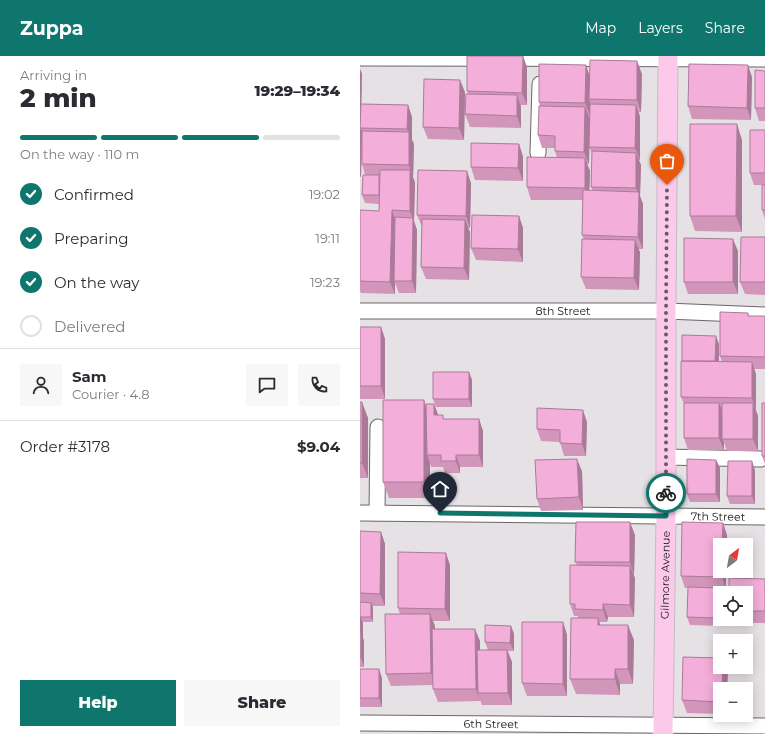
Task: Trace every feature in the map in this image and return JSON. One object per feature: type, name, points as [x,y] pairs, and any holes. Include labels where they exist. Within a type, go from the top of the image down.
[{"type":"main road","name":"Gilmore Avenue","points":[[663,730],[666,516],[665,457],[668,57]]},
{"type":"street","points":[[360,58],[540,59],[668,57],[691,60],[765,59]]},
{"type":"street","points":[[538,153],[540,59]]},
{"type":"street","name":"8th Street","points":[[360,311],[666,311],[765,316]]},
{"type":"street","points":[[377,513],[378,427]]},
{"type":"street","points":[[665,457],[761,459]]},
{"type":"street","name":"7th Street","points":[[360,513],[765,517]]},
{"type":"street","name":"6th Street","points":[[360,723],[663,730],[765,726]]},
{"type":"building","points":[[467,56],[523,56],[522,93],[467,91]]},
{"type":"building","points":[[590,60],[637,61],[637,100],[589,99]]},
{"type":"building","points":[[539,64],[586,65],[585,103],[539,102]]},
{"type":"building","points":[[689,64],[748,65],[747,108],[688,106]]},
{"type":"building","points":[[755,70],[765,71],[765,108],[755,108]]},
{"type":"building","points":[[424,79],[460,80],[459,128],[423,127]]},
{"type":"building","points":[[466,94],[517,95],[517,116],[465,114]]},
{"type":"building","points":[[361,104],[408,105],[407,129],[360,128]]},
{"type":"building","points":[[590,104],[636,105],[635,148],[589,147]]},
{"type":"building","points":[[539,106],[585,107],[584,152],[555,151],[555,136],[538,135]]},
{"type":"building","points":[[690,124],[737,124],[736,216],[690,216]]},
{"type":"building","points":[[750,130],[765,130],[765,173],[750,173]]},
{"type":"building","points":[[362,131],[409,132],[409,165],[362,164]]},
{"type":"building","points":[[471,143],[519,144],[518,168],[471,167]]},
{"type":"building","points":[[592,151],[636,153],[636,188],[591,187]]},
{"type":"building","points":[[527,157],[585,158],[585,188],[527,187]]},
{"type":"building","points":[[380,170],[410,170],[410,211],[392,210],[390,282],[360,281],[360,210],[379,211]]},
{"type":"building","points":[[418,170],[467,171],[466,216],[417,215]]},
{"type":"building","points":[[363,175],[379,175],[379,195],[362,195]]},
{"type":"building","points":[[762,185],[765,185],[765,210],[762,210]]},
{"type":"building","points":[[583,190],[639,192],[638,237],[582,235]]},
{"type":"building","points":[[472,215],[519,216],[518,249],[471,248]]},
{"type":"building","points":[[395,217],[413,218],[412,281],[394,281]]},
{"type":"building","points":[[422,219],[465,220],[464,268],[421,267]]},
{"type":"building","points":[[741,237],[765,237],[765,282],[740,282]]},
{"type":"building","points":[[684,238],[733,239],[733,282],[684,282]]},
{"type":"building","points":[[582,239],[635,240],[634,278],[581,277]]},
{"type":"building","points":[[720,312],[748,313],[748,316],[765,316],[765,357],[720,356]]},
{"type":"building","points":[[360,327],[381,327],[381,386],[360,386]]},
{"type":"building","points":[[682,335],[716,336],[715,361],[682,361]]},
{"type":"building","points":[[681,361],[752,362],[752,398],[681,397]]},
{"type":"building","points":[[433,372],[469,372],[469,399],[433,399]]},
{"type":"building","points":[[383,400],[424,400],[424,482],[383,482]]},
{"type":"building","points":[[360,402],[362,402],[362,463],[360,463]]},
{"type":"building","points":[[684,403],[719,403],[719,438],[684,438]]},
{"type":"building","points":[[722,403],[753,403],[753,439],[722,439]]},
{"type":"building","points":[[762,403],[765,403],[765,456],[762,456]]},
{"type":"building","points":[[426,404],[434,404],[434,415],[443,415],[443,419],[479,419],[479,455],[456,455],[456,461],[441,461],[441,455],[427,455]]},
{"type":"building","points":[[537,408],[583,410],[582,444],[560,443],[560,430],[537,429]]},
{"type":"building","points":[[577,459],[579,497],[537,499],[535,460]]},
{"type":"building","points":[[687,459],[716,460],[716,494],[687,494]]},
{"type":"building","points":[[728,461],[752,461],[752,496],[727,496]]},
{"type":"building","points":[[576,522],[630,522],[630,562],[575,562]]},
{"type":"building","points":[[682,522],[723,523],[722,538],[713,538],[713,577],[681,576]]},
{"type":"building","points":[[360,531],[381,532],[380,594],[360,593]]},
{"type":"building","points":[[398,552],[446,553],[445,609],[398,608]]},
{"type":"building","points":[[570,565],[630,566],[630,605],[603,604],[603,610],[575,609],[575,604],[570,604]]},
{"type":"building","points":[[729,578],[765,579],[765,611],[753,611],[753,586],[729,586]]},
{"type":"building","points":[[688,587],[713,588],[713,618],[687,617]]},
{"type":"building","points":[[360,602],[371,603],[371,617],[361,617]]},
{"type":"building","points":[[385,614],[430,614],[431,673],[386,674]]},
{"type":"building","points":[[571,618],[598,618],[598,625],[628,625],[628,669],[615,669],[615,679],[570,679]]},
{"type":"building","points":[[522,622],[563,622],[563,684],[522,683]]},
{"type":"building","points":[[485,625],[511,626],[510,643],[485,642]]},
{"type":"building","points":[[432,629],[475,629],[476,689],[433,689]]},
{"type":"building","points":[[361,632],[361,658],[360,658]]},
{"type":"building","points":[[477,650],[507,650],[508,693],[478,693]]},
{"type":"building","points":[[683,657],[713,658],[713,674],[723,674],[722,682],[713,682],[713,702],[682,700]]},
{"type":"building","points":[[360,669],[379,669],[379,698],[360,698]]},
{"type":"way so far","points":[[666,493],[667,185]]},
{"type":"route","points":[[440,513],[666,516],[666,493]]}]
